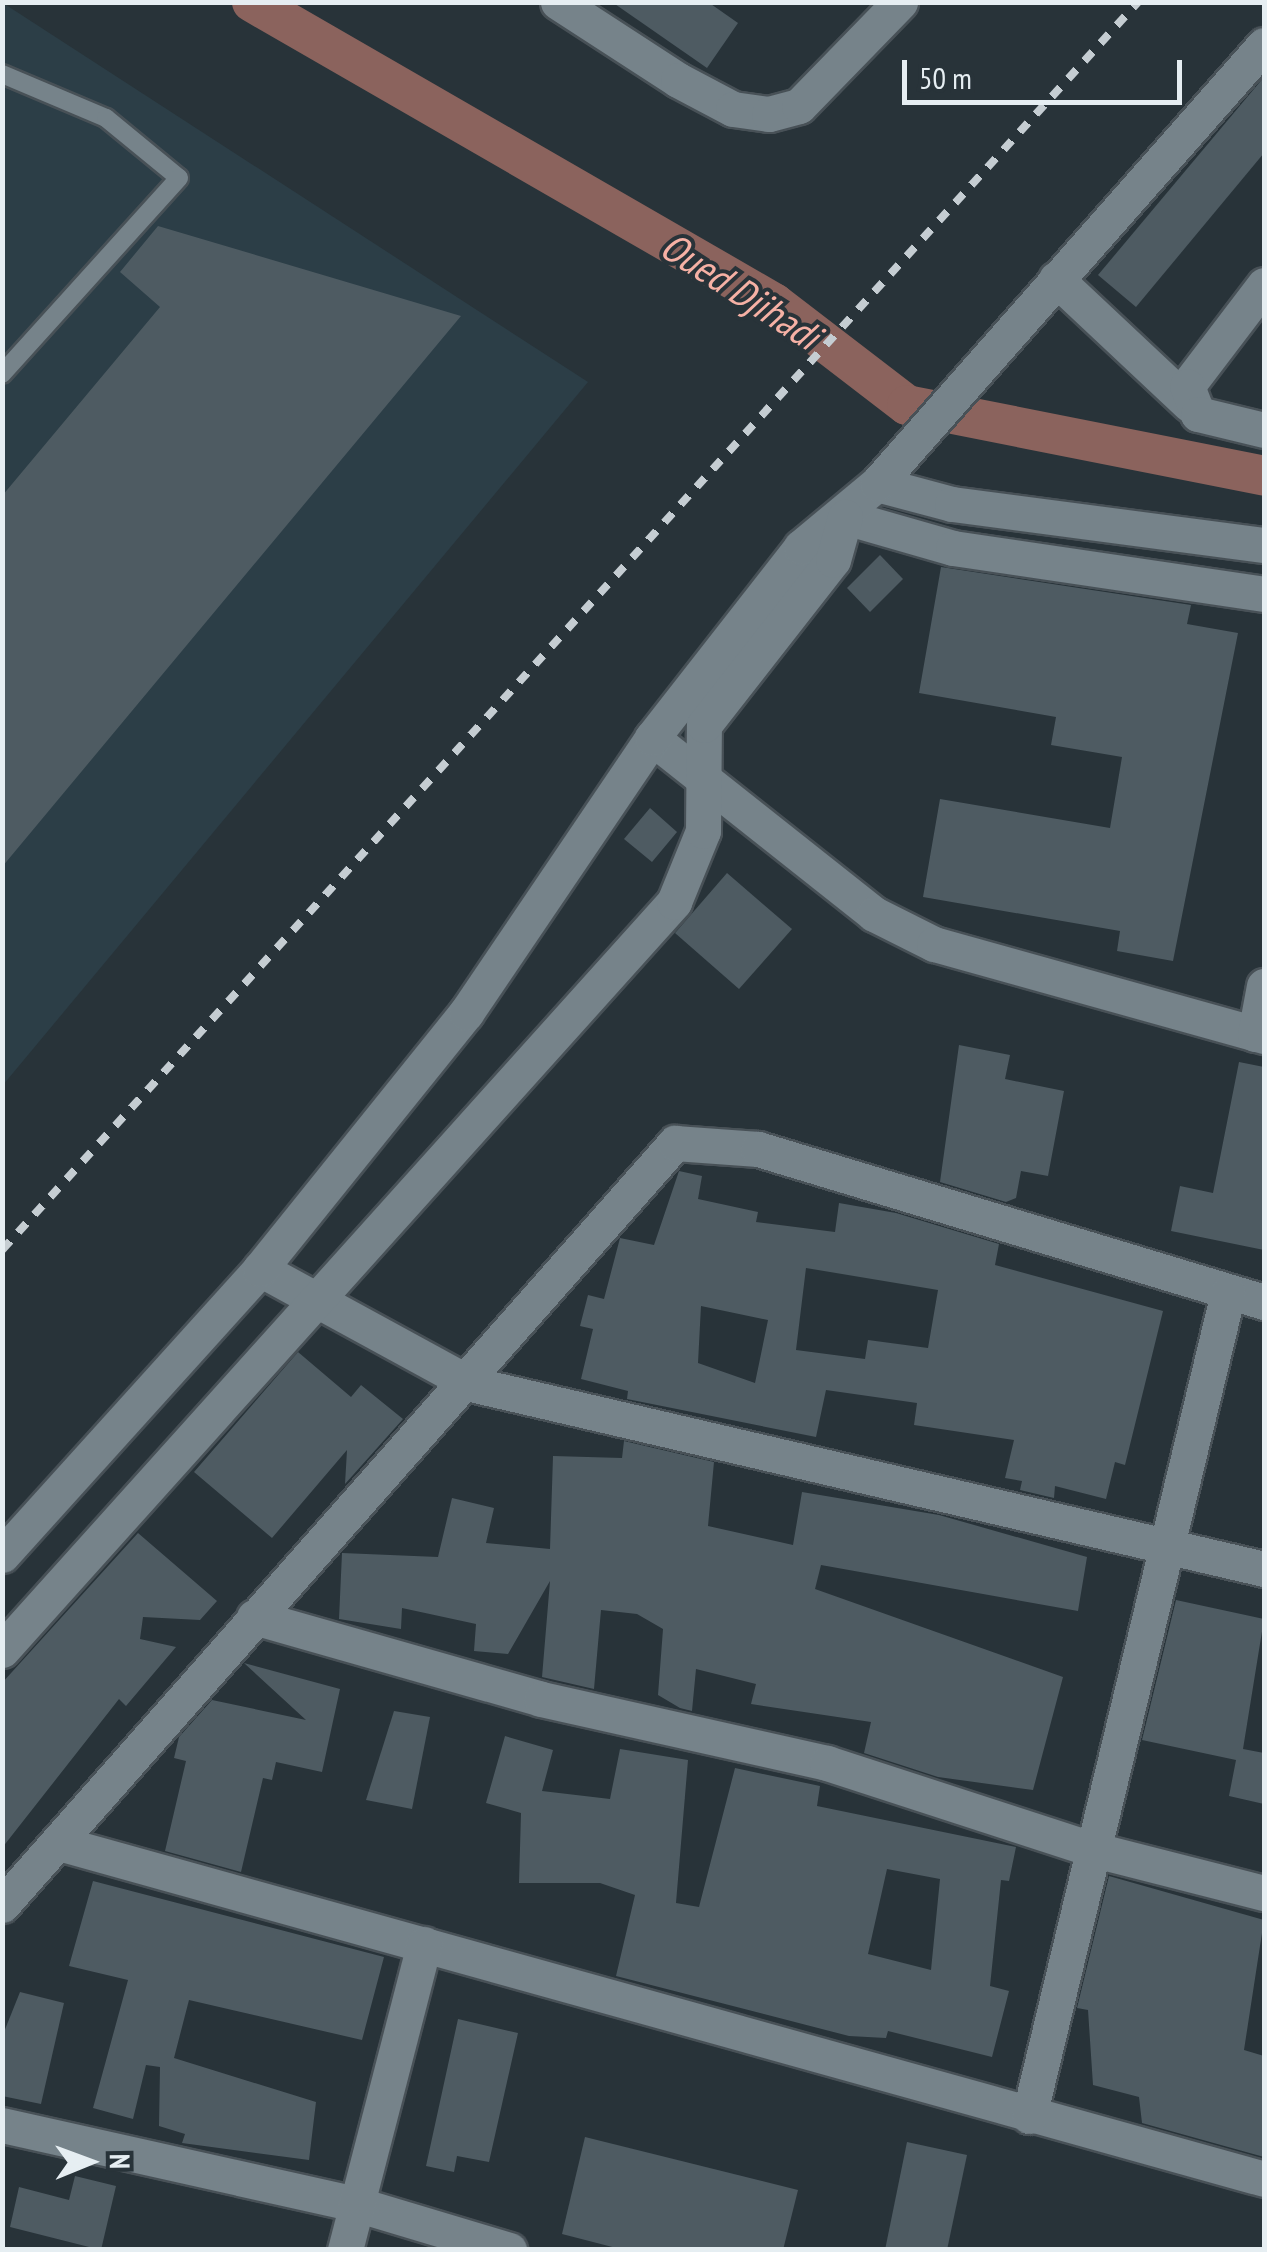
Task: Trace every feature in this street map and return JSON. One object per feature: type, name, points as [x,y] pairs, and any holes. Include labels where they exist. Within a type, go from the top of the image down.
[{"type":"street","points":[[558,2],[692,87],[769,114],[799,106],[900,2]]},
{"type":"street","points":[[2,1555],[260,1269],[466,1013],[652,738],[809,538],[845,516],[876,484],[1264,45]]},
{"type":"street","points":[[1056,279],[1189,404],[1264,430]]},
{"type":"street","points":[[1189,404],[1200,363],[1264,285]]},
{"type":"street","points":[[876,484],[952,504],[1264,545]]},
{"type":"street","points":[[845,516],[953,548],[1264,594]]},
{"type":"street","points":[[2,1650],[674,902],[700,844],[700,769],[710,712],[833,560],[845,516]]},
{"type":"street","points":[[652,738],[700,769],[874,914],[934,944],[1260,1035],[1264,986]]},
{"type":"street","points":[[2,1905],[62,1844],[254,1617],[471,1384],[642,1172],[692,1139],[783,1156],[1264,1302]]},
{"type":"street","points":[[260,1269],[315,1305],[471,1384],[1172,1540],[1264,1569]]},
{"type":"street","points":[[1029,2116],[1172,1540],[1228,1292]]},
{"type":"street","points":[[254,1617],[541,1699],[826,1763],[1095,1850],[1264,1893]]},
{"type":"street","points":[[62,1844],[1264,2180]]},
{"type":"street","points":[[345,2250],[424,1944]]},
{"type":"street","points":[[2,2124],[356,2204],[509,2250]]},
{"type":"lane","points":[[2,74],[106,118],[179,178],[2,374]]},
{"type":"shaded area","points":[[3,3],[588,382],[3,1085]]},
{"type":"building","points":[[612,2],[708,2],[738,23],[707,68]]},
{"type":"building","points":[[1264,77],[1264,153],[1136,307],[1098,275]]},
{"type":"building","points":[[158,226],[461,316],[2,867],[2,496],[160,307],[120,272]]},
{"type":"building","points":[[880,555],[903,579],[870,612],[847,588]]},
{"type":"building","points":[[941,567],[1191,605],[1187,624],[1238,633],[1173,961],[1117,951],[1120,931],[923,897],[940,799],[1110,828],[1122,757],[1051,745],[1056,717],[919,693]]},
{"type":"building","points":[[650,808],[677,832],[652,862],[624,839]]},
{"type":"building","points":[[727,873],[792,929],[739,989],[675,933]]},
{"type":"building","points":[[959,1045],[1010,1055],[1005,1079],[1064,1091],[1048,1176],[1021,1171],[1016,1198],[1006,1202],[940,1182]]},
{"type":"building","points":[[1239,1062],[1264,1067],[1264,1250],[1171,1231],[1180,1186],[1213,1193]]},
{"type":"building","points":[[679,1171],[702,1176],[698,1199],[758,1212],[756,1222],[835,1232],[839,1203],[896,1213],[999,1244],[995,1265],[1163,1311],[1125,1465],[1115,1462],[1106,1499],[1055,1486],[1054,1498],[1020,1490],[1022,1481],[1005,1478],[1014,1440],[914,1425],[917,1403],[826,1390],[816,1437],[627,1399],[628,1391],[581,1379],[593,1329],[580,1326],[588,1295],[604,1299],[620,1238],[654,1245]],"holes":[[[806,1268],[938,1290],[928,1348],[868,1340],[865,1359],[796,1350]],[[701,1306],[768,1320],[755,1383],[698,1363]]]},
{"type":"building","points":[[298,1352],[351,1397],[361,1385],[403,1419],[345,1484],[347,1450],[272,1538],[194,1472]]},
{"type":"building","points":[[624,1441],[714,1462],[708,1526],[793,1545],[802,1492],[939,1515],[1087,1557],[1078,1611],[821,1565],[815,1589],[1063,1677],[1033,1790],[938,1777],[864,1753],[871,1722],[751,1704],[756,1684],[696,1669],[692,1711],[680,1708],[658,1695],[663,1629],[637,1614],[601,1610],[594,1689],[542,1677],[550,1581],[508,1654],[474,1651],[476,1624],[402,1608],[401,1629],[339,1619],[342,1553],[438,1557],[452,1498],[494,1508],[486,1543],[550,1549],[553,1456],[622,1458]]},
{"type":"building","points":[[138,1533],[217,1601],[200,1620],[143,1617],[140,1639],[176,1647],[126,1706],[119,1699],[2,1848],[2,1683]]},
{"type":"building","points":[[1176,1600],[1264,1619],[1243,1749],[1264,1753],[1264,1804],[1229,1796],[1236,1760],[1142,1740]]},
{"type":"building","points":[[244,1663],[340,1689],[322,1772],[276,1762],[272,1780],[263,1778],[241,1872],[165,1851],[186,1761],[174,1758],[179,1737],[212,1700],[306,1720]]},
{"type":"building","points":[[394,1711],[430,1717],[412,1809],[366,1800]]},
{"type":"building","points":[[505,1736],[553,1750],[542,1791],[610,1799],[620,1749],[688,1760],[676,1903],[699,1907],[735,1768],[820,1786],[817,1806],[1016,1847],[1009,1881],[1001,1880],[990,1986],[1009,1991],[992,2057],[888,2031],[886,2038],[849,2036],[616,1976],[635,1895],[600,1883],[519,1883],[521,1813],[486,1803]],"holes":[[[887,1869],[940,1879],[931,1970],[868,1954]]]},
{"type":"building","points":[[1109,1876],[1264,1920],[1244,2050],[1264,2056],[1264,2157],[1142,2123],[1139,2097],[1093,2085],[1088,2010],[1077,2008]]},
{"type":"building","points":[[93,1881],[384,1957],[362,2040],[189,2000],[174,2058],[316,2102],[309,2160],[182,2143],[185,2134],[159,2126],[160,2067],[146,2065],[133,2119],[93,2108],[128,1980],[69,1966]]},
{"type":"building","points":[[20,1992],[64,2003],[41,2104],[2,2096],[2,2037]]},
{"type":"building","points":[[458,2019],[518,2033],[489,2162],[457,2156],[454,2172],[426,2166]]},
{"type":"building","points":[[585,2137],[798,2190],[783,2250],[624,2250],[562,2234]]},
{"type":"building","points":[[907,2142],[967,2155],[947,2250],[885,2250]]},
{"type":"building","points":[[75,2176],[116,2186],[101,2250],[10,2227],[19,2187],[69,2200]]},
{"type":"waterway","name":"Oued Djihadi","points":[[252,2],[774,303],[907,405],[1264,476]]},
{"type":"railway","points":[[2,1250],[1138,2]]}]
